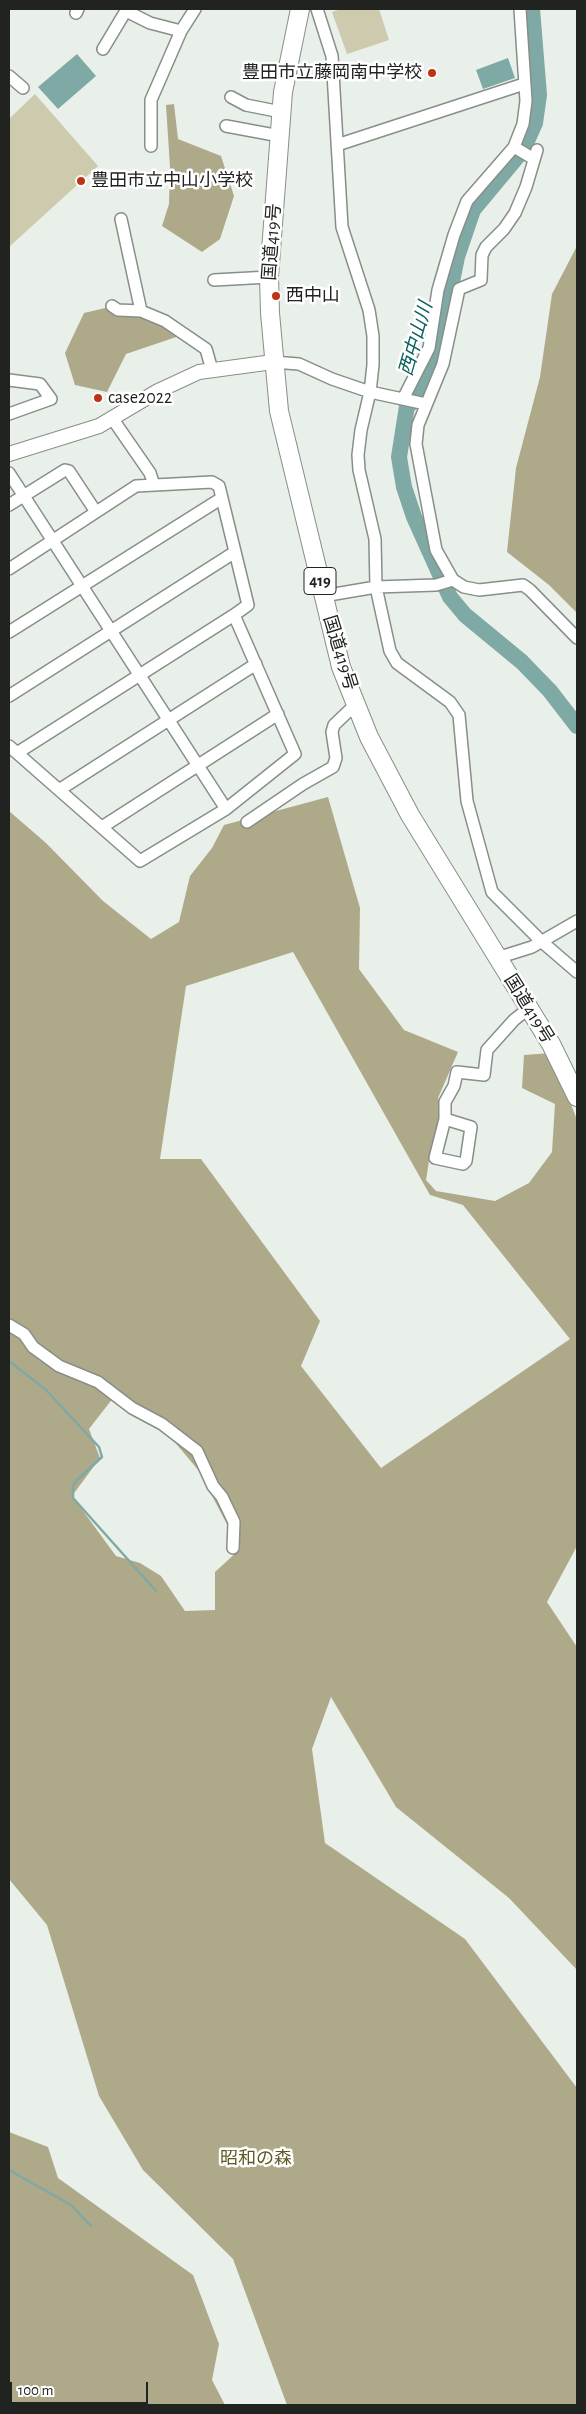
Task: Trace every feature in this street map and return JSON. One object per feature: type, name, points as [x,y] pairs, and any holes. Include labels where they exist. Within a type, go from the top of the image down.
[{"type":"highway","name":"国道419号","points":[[300,9],[283,92],[281,112],[269,277],[273,362],[279,411],[341,667],[369,737],[410,815],[552,1044],[577,1097]]},
{"type":"street","points":[[151,146],[151,100],[180,31],[195,9]]},
{"type":"street","points":[[317,9],[332,56],[342,227],[367,302],[373,336],[373,365],[370,392],[358,455],[359,470],[375,539],[376,587],[390,651],[397,663],[450,702],[459,715],[467,800],[492,892],[541,941],[577,972]]},
{"type":"street","points":[[406,399],[429,348],[438,290],[467,200],[516,148],[523,124],[526,101],[520,9]]},
{"type":"street","points":[[103,49],[130,10],[150,23],[180,31]]},
{"type":"street","points":[[9,76],[23,88]]},
{"type":"street","points":[[337,145],[524,84]]},
{"type":"street","points":[[231,97],[246,105],[281,112]]},
{"type":"street","points":[[226,126],[280,136]]},
{"type":"street","points":[[516,148],[534,155],[526,188],[515,213],[504,229],[486,247],[482,255],[481,280],[459,289],[443,364],[426,404],[416,434],[416,444],[436,550],[451,580],[464,587],[479,590],[523,585],[577,638]]},
{"type":"street","points":[[121,219],[141,311]]},
{"type":"street","points":[[214,280],[269,277]]},
{"type":"street","points":[[112,306],[118,310],[141,311],[165,321],[206,349],[212,370]]},
{"type":"street","points":[[9,454],[99,426],[158,391],[199,372],[273,362],[299,364],[332,379],[370,392],[426,404]]},
{"type":"street","points":[[9,380],[40,384],[51,399],[9,414]]},
{"type":"street","points":[[112,418],[150,472],[154,485]]},
{"type":"street","points":[[9,505],[65,470],[69,471],[96,512]]},
{"type":"street","points":[[9,473],[226,809]]},
{"type":"street","points":[[9,569],[136,486],[212,482],[219,486],[248,605],[13,750],[140,861],[226,809],[295,754],[234,615]]},
{"type":"street","points":[[9,632],[222,498]]},
{"type":"street","points":[[9,696],[235,552]]},
{"type":"street","points":[[323,596],[376,587],[436,585],[451,580]]},
{"type":"street","points":[[59,790],[256,664]]},
{"type":"street","points":[[246,822],[302,784],[334,767],[336,758],[332,732],[334,725],[357,704]]},
{"type":"street","points":[[102,827],[278,714]]},
{"type":"street","points":[[497,958],[532,947],[577,921]]},
{"type":"street","points":[[445,1119],[445,1102],[454,1086],[457,1072],[484,1075],[487,1050],[514,1020],[529,1008]]},
{"type":"street","points":[[9,1325],[24,1334],[33,1347],[59,1366],[98,1382],[132,1408],[162,1424],[197,1451],[213,1486],[222,1497],[234,1522],[233,1548]]},
{"type":"shaded area","points":[[341,9],[379,9],[389,40],[347,54],[332,12]]},
{"type":"shaded area","points":[[35,94],[98,166],[9,247],[9,119]]},
{"type":"green space","points":[[174,104],[178,139],[221,156],[234,196],[220,239],[202,252],[162,226],[169,204],[170,167],[166,105]]},
{"type":"green space","points":[[577,246],[577,613],[549,585],[507,552],[516,468],[540,377],[552,294]]},
{"type":"green space","points":[[118,305],[148,319],[185,327],[185,334],[126,354],[107,392],[75,385],[65,353],[84,313]]},
{"type":"green space","name":"昭和の森","points":[[328,797],[360,908],[359,969],[404,1030],[458,1052],[438,1098],[442,1112],[431,1148],[426,1180],[436,1191],[495,1201],[529,1183],[552,1152],[555,1104],[522,1088],[524,1055],[552,1053],[577,1120],[577,1546],[547,1602],[577,1647],[577,1970],[509,1898],[396,1807],[331,1697],[312,1749],[325,1843],[465,1939],[577,2088],[577,2405],[287,2405],[233,2259],[143,2170],[99,2096],[47,1925],[9,1879],[9,811],[46,843],[103,901],[151,939],[179,922],[190,876],[212,848],[224,825]],"holes":[[[293,952],[430,1195],[463,1205],[570,1339],[381,1468],[301,1366],[320,1321],[201,1159],[160,1159],[186,986]],[[113,1398],[163,1428],[199,1471],[240,1549],[215,1572],[215,1610],[185,1611],[161,1576],[140,1563],[116,1556],[72,1496],[100,1458],[89,1429]]]},
{"type":"green space","points":[[9,2132],[48,2147],[58,2178],[193,2275],[219,2344],[212,2380],[225,2405],[13,2405],[9,2396]]},
{"type":"water","points":[[77,54],[96,76],[58,109],[38,87]]},
{"type":"water","points":[[508,58],[515,78],[483,89],[476,70]]},
{"type":"waterway","name":"西中山川","points":[[532,9],[539,95],[535,123],[523,150],[473,210],[457,257],[443,326],[428,376],[419,397],[407,406],[399,457],[404,487],[414,517],[450,597],[465,615],[522,662],[550,691],[577,726]]},
{"type":"waterway","points":[[9,1361],[46,1390],[99,1447],[102,1457],[77,1480],[73,1486],[73,1498],[156,1591]]},
{"type":"waterway","points":[[9,2170],[71,2205],[91,2226]]},
{"type":"place","name":"豊田市立藤岡南中学校","points":[[432,73]]},
{"type":"place","name":"豊田市立中山小学校","points":[[81,181]]},
{"type":"place","name":"西中山","points":[[276,296]]},
{"type":"place","name":"case2022","points":[[98,398]]}]
